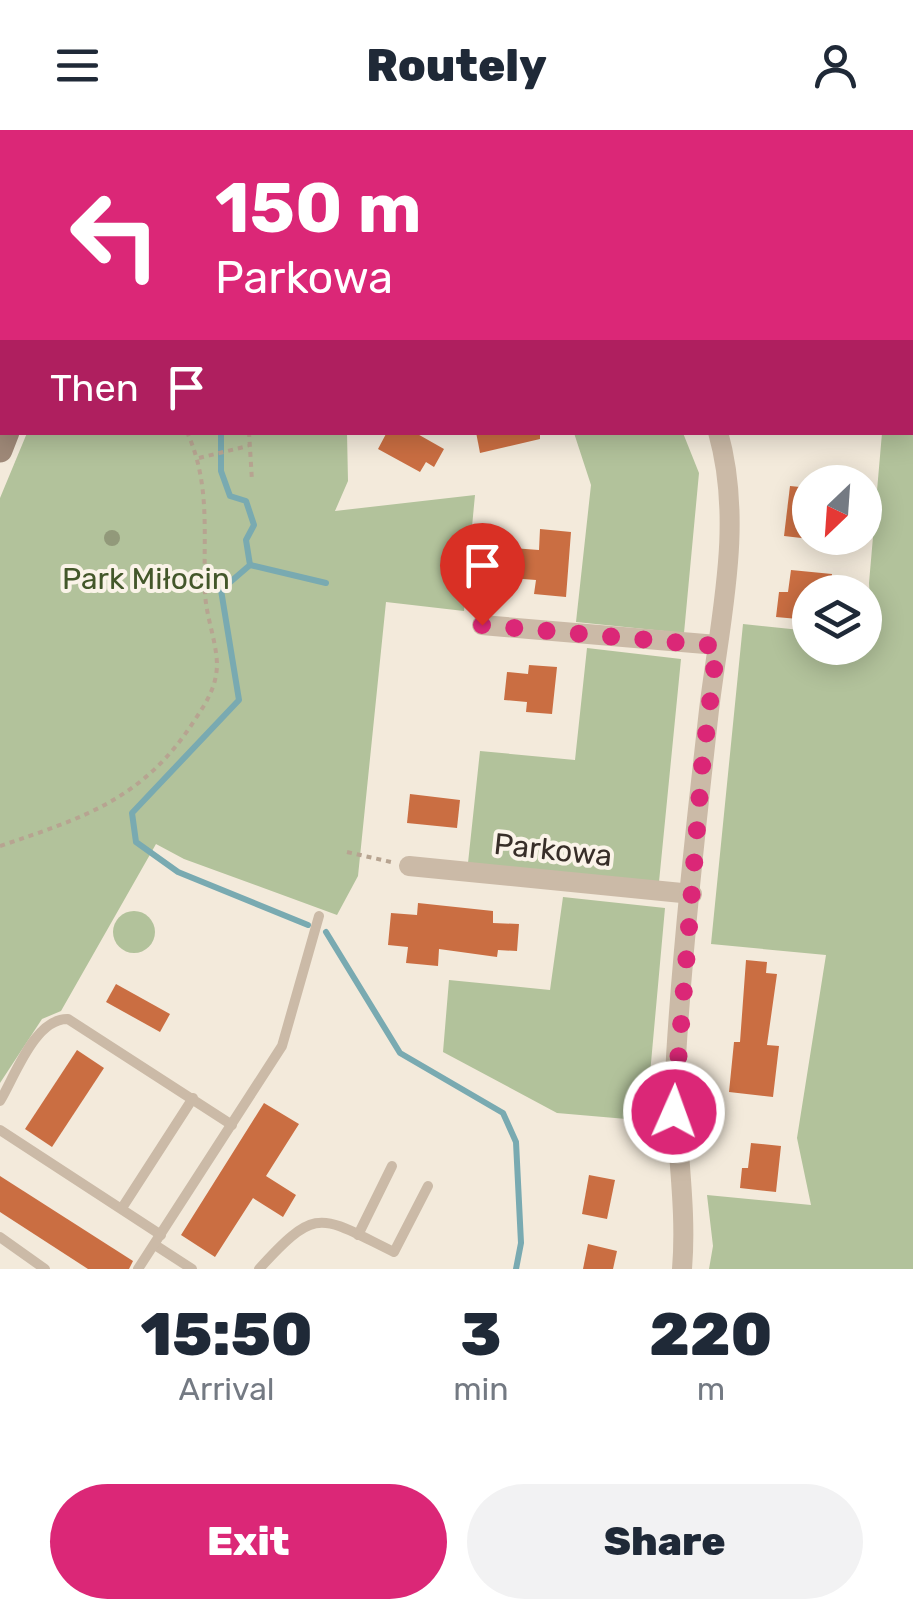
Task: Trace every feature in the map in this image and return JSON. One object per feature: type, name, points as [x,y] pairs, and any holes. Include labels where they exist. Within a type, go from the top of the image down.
[{"type":"street","points":[[682,1269],[685,1232],[674,1112],[692,894],[732,519],[719,435]]},
{"type":"street","points":[[482,625],[717,646]]},
{"type":"street","name":"Parkowa","points":[[409,866],[692,894]]},
{"type":"lane","points":[[138,1269],[282,1046],[319,916]]},
{"type":"lane","points":[[0,1101],[43,1028],[58,1018],[68,1019],[232,1125]]},
{"type":"lane","points":[[122,1208],[193,1098]]},
{"type":"lane","points":[[638,1114],[674,1112]]},
{"type":"lane","points":[[0,1130],[122,1208],[192,1269]]},
{"type":"lane","points":[[358,1235],[392,1166]]},
{"type":"lane","points":[[258,1269],[301,1226],[317,1221],[333,1222],[394,1252],[428,1186]]},
{"type":"lane","points":[[0,1237],[45,1269]]},
{"type":"path","points":[[0,846],[76,820],[130,793],[183,738],[213,692],[217,664],[204,592],[207,501],[199,458],[188,435]]},
{"type":"path","points":[[248,435],[252,482]]},
{"type":"path","points":[[199,458],[248,446]]},
{"type":"path","points":[[348,852],[409,866]]},
{"type":"green space","name":"Park Miłocin","points":[[26,435],[347,435],[348,481],[335,511],[475,495],[464,611],[386,602],[358,876],[337,915],[184,859],[156,844],[61,1011],[42,1019],[0,1083],[0,498]]},
{"type":"green space","points":[[575,435],[684,435],[699,473],[684,633],[576,622],[591,485]]},
{"type":"green space","points":[[882,435],[913,435],[913,1269],[709,1269],[713,1246],[707,1195],[811,1205],[797,1138],[826,955],[711,944],[743,624],[792,629],[792,665],[882,665],[882,575],[870,575],[871,555],[882,555]]},
{"type":"green space","points":[[587,648],[681,659],[659,882],[468,863],[480,751],[575,760]]},
{"type":"green space","points":[[563,897],[665,908],[647,1107],[637,1108],[638,1120],[557,1113],[443,1052],[449,980],[550,990]]},
{"type":"green space","points":[[134,911],[148,918],[155,932],[148,946],[134,953],[120,946],[113,932],[120,918]]},
{"type":"building","points":[[385,435],[419,435],[444,449],[434,467],[426,462],[420,472],[378,449]]},
{"type":"building","points":[[477,435],[540,435],[540,439],[480,453]]},
{"type":"building","points":[[790,486],[792,486],[792,537],[784,536]]},
{"type":"building","points":[[540,529],[571,532],[566,597],[534,594],[536,580],[510,578],[512,548],[539,550]]},
{"type":"building","points":[[791,570],[832,574],[792,575],[792,618],[776,617],[779,592],[788,592]]},
{"type":"building","points":[[529,665],[557,667],[552,714],[526,712],[527,702],[504,700],[507,672],[528,674]]},
{"type":"building","points":[[410,794],[460,800],[457,828],[407,823]]},
{"type":"building","points":[[418,903],[493,911],[493,923],[519,924],[517,951],[498,950],[497,957],[439,949],[438,966],[406,963],[408,947],[388,945],[391,913],[417,915]]},
{"type":"building","points":[[746,960],[767,962],[766,973],[777,974],[767,1045],[779,1046],[773,1097],[729,1092],[734,1042],[740,1042]]},
{"type":"building","points":[[116,984],[170,1014],[160,1032],[106,1002]]},
{"type":"building","points":[[77,1050],[104,1068],[52,1147],[25,1129]]},
{"type":"building","points":[[264,1103],[299,1124],[266,1176],[296,1195],[283,1217],[253,1198],[215,1257],[181,1235]]},
{"type":"building","points":[[751,1143],[781,1146],[776,1192],[740,1188],[742,1168],[748,1168]]},
{"type":"building","points":[[589,1175],[615,1180],[607,1219],[582,1214]]},
{"type":"building","points":[[0,1176],[133,1261],[129,1269],[88,1269],[0,1212]]},
{"type":"building","points":[[588,1244],[617,1251],[613,1269],[583,1269]]},
{"type":"waterway","points":[[221,435],[221,471],[230,496],[246,501],[254,525],[246,540],[250,565],[221,590],[239,700],[132,813],[136,842],[178,872],[308,925]]},
{"type":"waterway","points":[[250,565],[326,583]]},
{"type":"waterway","points":[[326,932],[400,1053],[503,1113],[516,1142],[521,1243],[516,1269]]},
{"type":"route","points":[[482,625],[717,646],[702,767],[674,1112]]}]
